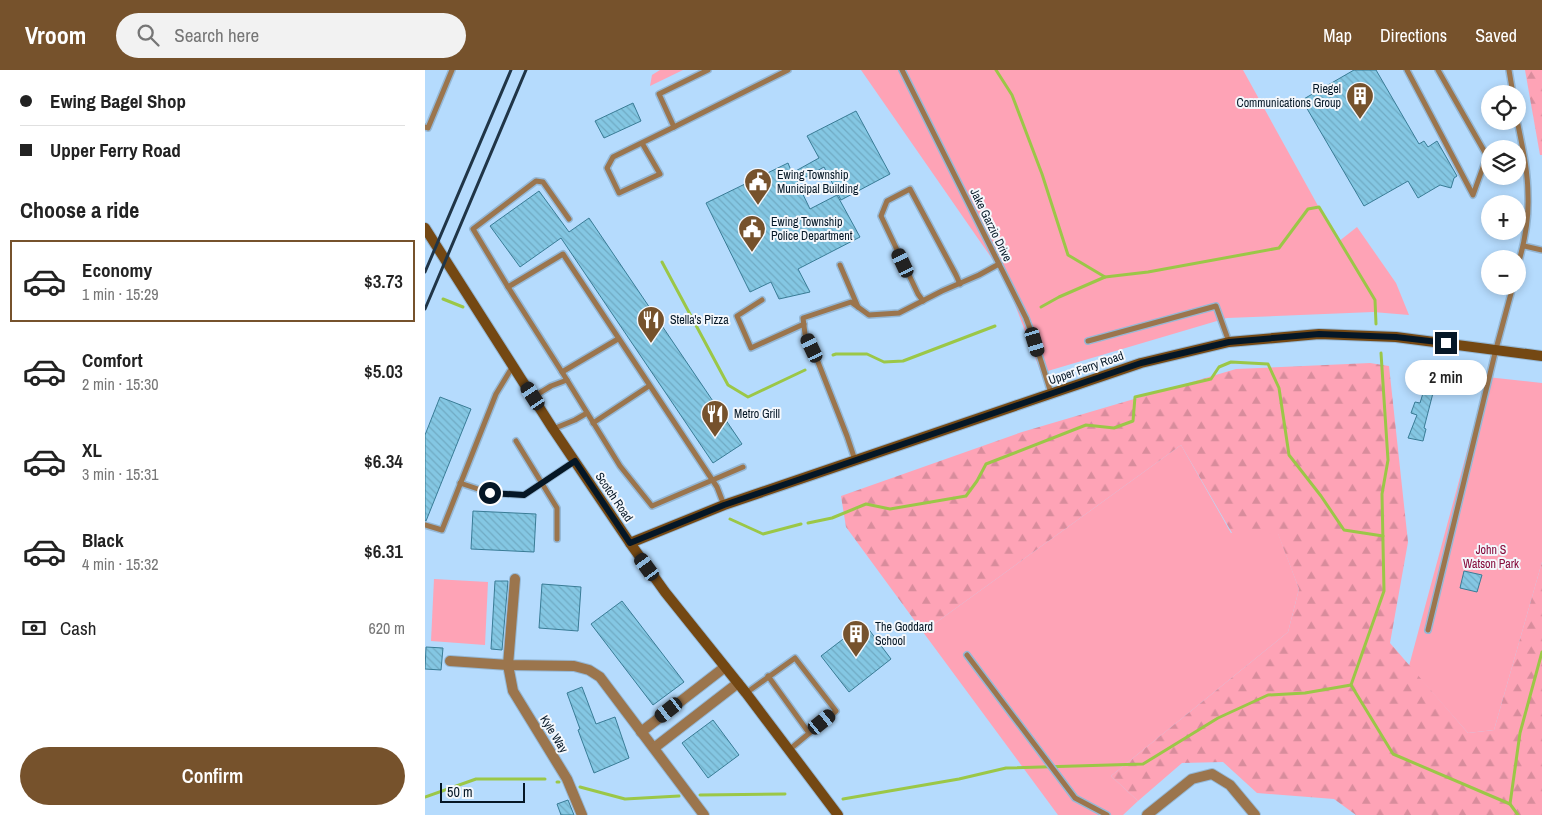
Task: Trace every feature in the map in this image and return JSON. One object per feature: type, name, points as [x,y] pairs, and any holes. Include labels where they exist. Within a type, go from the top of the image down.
[{"type":"main road","name":"Scotch Road","points":[[425,228],[553,429],[630,543],[665,592],[746,693],[838,815]]},
{"type":"main road","name":"Upper Ferry Road","points":[[630,543],[724,505],[1051,393],[1141,363],[1229,342],[1319,334],[1396,337],[1542,356]]},
{"type":"street","name":"Kyle Way","points":[[515,579],[508,665],[513,691],[567,779],[582,815]]},
{"type":"street","points":[[450,661],[508,665],[574,666],[589,670],[600,677],[704,815]]},
{"type":"street","points":[[641,732],[725,667]]},
{"type":"street","points":[[654,748],[738,683]]},
{"type":"street","points":[[1147,815],[1192,779],[1212,774],[1230,784],[1255,815]]},
{"type":"lane","points":[[425,127],[428,128],[452,70]]},
{"type":"lane","points":[[674,127],[659,94],[708,70]]},
{"type":"lane","points":[[642,143],[661,174],[619,192],[607,168],[613,157],[788,70]]},
{"type":"lane","name":"Jake Garzio Drive","points":[[903,70],[1032,334],[1051,393]]},
{"type":"lane","points":[[1407,70],[1473,195],[1481,176]]},
{"type":"lane","points":[[1438,70],[1481,143]]},
{"type":"lane","points":[[1509,70],[1512,85]]},
{"type":"lane","points":[[1522,250],[1527,220],[1526,171]]},
{"type":"lane","points":[[569,219],[543,182],[536,182],[473,229],[620,466],[652,506],[743,467]]},
{"type":"lane","points":[[923,301],[881,216],[887,201],[910,189],[959,284]]},
{"type":"lane","points":[[1523,246],[1542,250]]},
{"type":"lane","points":[[508,287],[563,254],[717,487],[724,505]]},
{"type":"lane","points":[[855,460],[818,362],[805,334],[803,318],[851,302],[869,315],[899,313],[999,264]]},
{"type":"lane","points":[[840,265],[858,308]]},
{"type":"lane","points":[[1428,630],[1511,295]]},
{"type":"lane","points":[[762,300],[737,316],[751,348],[804,324]]},
{"type":"lane","points":[[1087,342],[1216,306],[1229,342]]},
{"type":"lane","points":[[562,372],[618,339]]},
{"type":"lane","points":[[425,525],[442,530],[496,394],[513,366]]},
{"type":"lane","points":[[533,396],[567,380]]},
{"type":"lane","points":[[593,423],[649,386]]},
{"type":"lane","points":[[553,429],[587,413]]},
{"type":"lane","points":[[516,441],[557,508],[557,539]]},
{"type":"lane","points":[[460,483],[490,493],[524,495],[575,461]]},
{"type":"lane","points":[[967,655],[1075,798],[1107,815]]},
{"type":"lane","points":[[746,693],[795,658],[836,711],[789,750]]},
{"type":"lane","points":[[768,676],[809,733]]},
{"type":"green space","points":[[660,70],[683,70],[650,86],[652,75]]},
{"type":"green space","points":[[861,70],[1243,70],[1338,242],[1357,227],[1396,283],[1409,315],[1373,312],[1227,318],[1041,373],[1004,276]]},
{"type":"green space","points":[[1525,70],[1542,70],[1542,155],[1540,155]]},
{"type":"green space","points":[[1370,363],[1389,366],[1408,542],[1390,643],[1468,733],[1494,730],[1542,562],[1542,815],[1356,815],[1334,799],[1257,793],[1223,762],[1182,763],[1138,801],[1111,776],[1288,632],[1299,589],[1278,534],[1232,533],[1181,445],[923,632],[846,527],[841,496],[1022,432],[1236,369]]},
{"type":"green space","name":"John S Watson Park","points":[[1487,377],[1542,383],[1542,562],[1494,730],[1468,733],[1409,666]]},
{"type":"green space","points":[[1181,445],[1231,533],[1278,533],[1299,589],[1288,632],[1111,776],[1138,801],[1123,815],[1058,815],[923,632]]},
{"type":"green space","points":[[434,579],[488,582],[485,645],[431,641]]},
{"type":"building","name":"Riegel Communications Group","points":[[1354,70],[1376,70],[1419,144],[1424,141],[1428,147],[1437,141],[1457,176],[1454,178],[1451,188],[1440,185],[1418,198],[1408,181],[1364,206],[1302,100]]},
{"type":"building","points":[[633,103],[641,121],[604,138],[595,121]]},
{"type":"building","name":"Ewing Township Municipal Building","points":[[856,111],[890,174],[841,200],[824,167],[797,182],[810,209],[837,195],[860,237],[798,269],[810,292],[779,299],[771,282],[750,292],[706,203],[788,163],[792,173],[819,158],[807,136]]},
{"type":"building","points":[[539,191],[569,232],[589,218],[742,444],[713,463],[561,238],[520,267],[490,226]]},
{"type":"building","points":[[1424,390],[1433,393],[1424,428],[1426,429],[1423,441],[1408,438],[1417,415],[1411,413],[1415,402],[1420,403]]},
{"type":"building","points":[[440,397],[471,409],[425,521],[425,435]]},
{"type":"building","points":[[473,511],[536,514],[534,552],[471,549]]},
{"type":"building","points":[[1464,571],[1482,575],[1477,592],[1460,588]]},
{"type":"building","points":[[495,581],[508,581],[502,650],[491,649]]},
{"type":"building","points":[[542,584],[581,587],[578,631],[539,628]]},
{"type":"building","points":[[622,601],[684,682],[653,705],[591,624]]},
{"type":"building","name":"The Goddard School","points":[[864,623],[891,659],[849,692],[821,656]]},
{"type":"building","points":[[426,647],[443,648],[441,670],[425,669]]},
{"type":"building","points":[[582,687],[596,724],[615,717],[629,758],[594,773],[567,693]]},
{"type":"building","points":[[713,720],[739,755],[708,778],[682,743]]},
{"type":"building","points":[[568,800],[574,815],[561,815],[557,804]]},
{"type":"waterway","points":[[996,70],[1012,95],[1042,174],[1068,255],[1105,277],[1148,272],[1279,248],[1308,209],[1319,207],[1375,300],[1376,324]]},
{"type":"waterway","points":[[662,262],[728,385],[748,397],[805,370]]},
{"type":"waterway","points":[[1041,307],[1105,277]]},
{"type":"waterway","points":[[443,299],[463,307]]},
{"type":"waterway","points":[[833,355],[867,354],[884,362],[903,361],[995,326]]},
{"type":"waterway","points":[[1381,353],[1388,460],[1382,494],[1384,591],[1351,685],[1393,754],[1510,804],[1518,815]]},
{"type":"waterway","points":[[808,523],[832,518],[866,504],[890,509],[966,496],[986,464],[1086,425],[1114,428],[1133,421],[1135,397],[1211,379],[1219,367],[1231,362],[1268,364],[1279,388],[1289,455],[1321,496],[1344,530],[1383,536]]},
{"type":"waterway","points":[[730,519],[763,534],[801,524]]},
{"type":"waterway","points":[[1510,804],[1520,733],[1542,652]]},
{"type":"waterway","points":[[843,799],[959,779],[1006,768],[1143,764],[1218,718],[1268,695],[1305,693],[1351,685]]},
{"type":"waterway","points":[[425,797],[476,779],[545,779]]},
{"type":"waterway","points":[[580,787],[625,799],[679,796]]},
{"type":"waterway","points":[[700,795],[785,794]]},
{"type":"railway","points":[[425,272],[511,70]]},
{"type":"railway","points":[[425,309],[526,70]]},
{"type":"place","name":"Riegel Communications Group","points":[[1360,120]]},
{"type":"place","name":"Ewing Township Municipal Building","points":[[758,206]]},
{"type":"place","name":"Ewing Township Police Department","points":[[752,253]]},
{"type":"place","name":"Stella's Pizza","points":[[651,344]]},
{"type":"place","name":"Metro Grill","points":[[715,438]]},
{"type":"place","name":"The Goddard School","points":[[856,658]]},
{"type":"route","points":[[490,493],[524,495],[575,461],[630,543],[724,505],[1141,363],[1179,353],[1229,342],[1319,334],[1396,337],[1446,343]]}]
